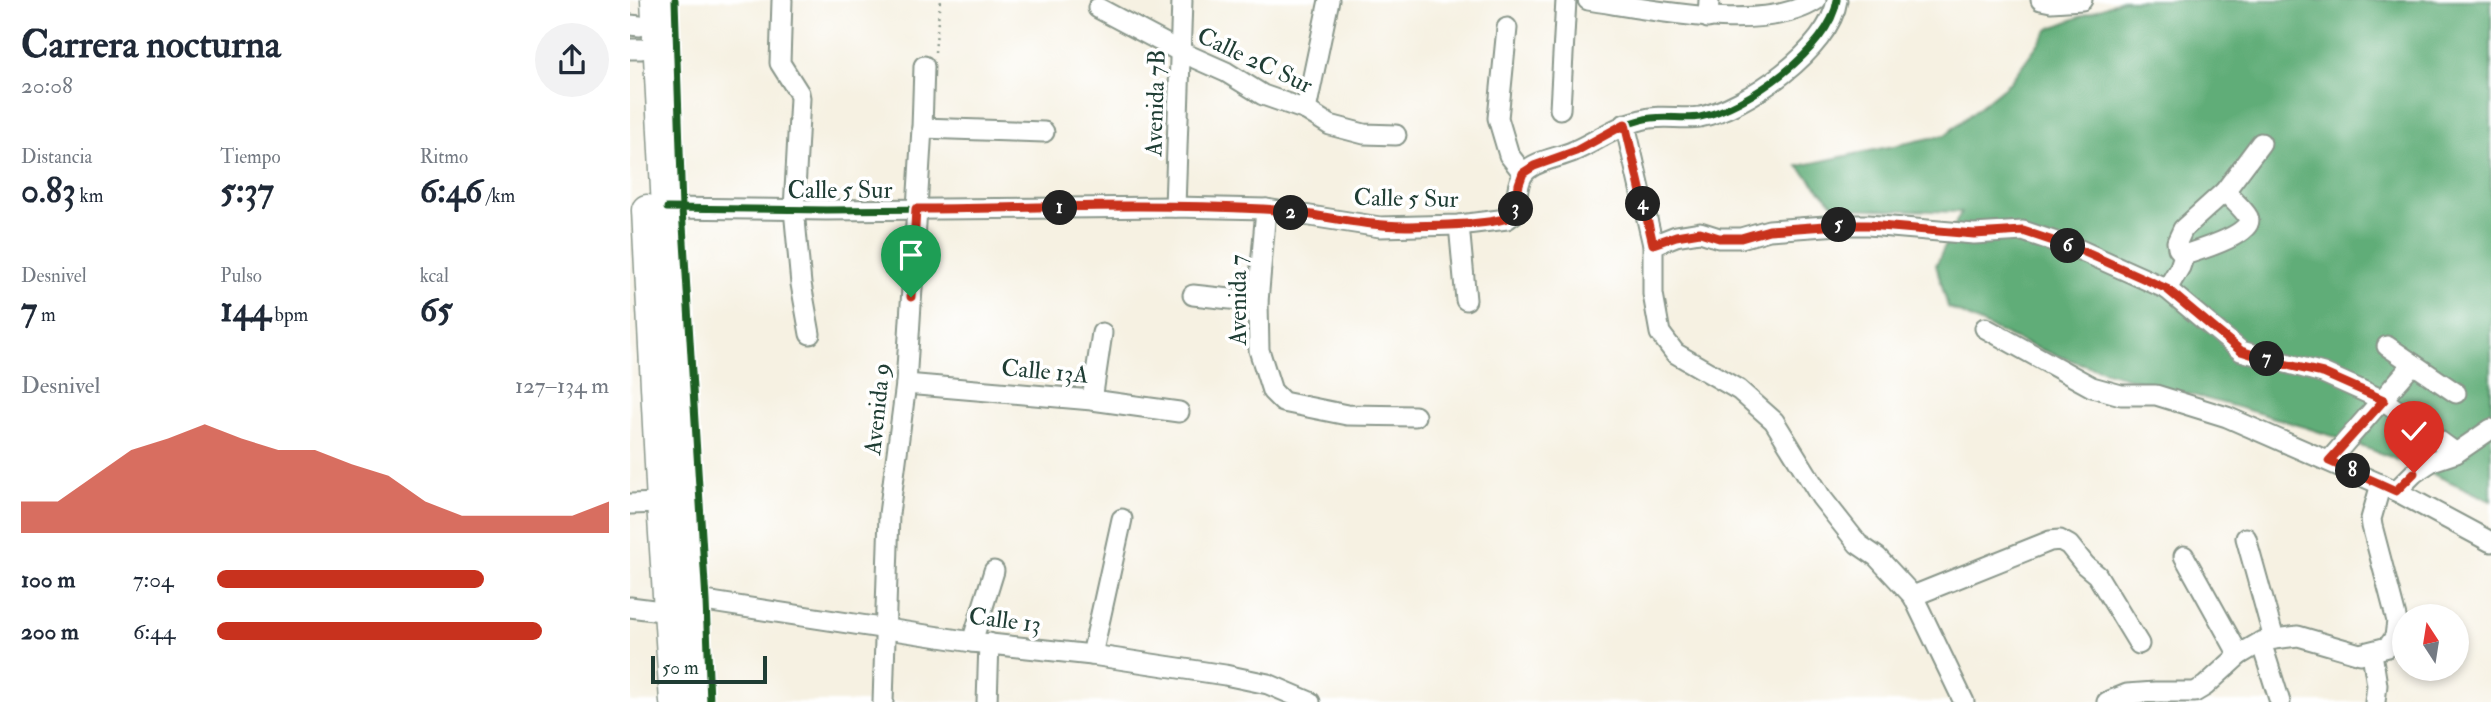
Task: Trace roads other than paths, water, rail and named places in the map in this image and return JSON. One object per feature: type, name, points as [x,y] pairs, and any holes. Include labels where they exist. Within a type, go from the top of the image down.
[{"type":"highway","points":[[656,0],[667,208],[680,605],[675,702]]},
{"type":"highway","points":[[636,30],[639,249],[662,503],[698,702]]},
{"type":"street","points":[[782,0],[780,63],[800,98],[794,209],[801,284],[810,334]]},
{"type":"street","name":"Avenida 7B","points":[[1175,207],[1182,0]]},
{"type":"street","points":[[1306,110],[1329,0]]},
{"type":"street","points":[[1560,109],[1566,0]]},
{"type":"street","points":[[1588,0],[1709,9],[1751,17],[1798,10],[1815,0]]},
{"type":"street","points":[[1507,28],[1498,118],[1509,155],[1523,173],[1534,166],[1576,151],[1625,124],[1646,118],[1670,116],[1697,118],[1723,111],[1759,93],[1798,61],[1827,27],[1837,0]]},
{"type":"street","points":[[2040,0],[2082,0]]},
{"type":"street","name":"Calle 2C Sur","points":[[1098,8],[1181,52],[1226,72],[1262,95],[1306,110],[1329,125],[1364,134],[1396,135]]},
{"type":"street","name":"Avenida 9","points":[[883,702],[889,514],[906,384],[924,66]]},
{"type":"street","points":[[1625,124],[1653,244],[1653,294],[1660,333],[1675,353],[1739,390],[1774,421],[1794,457],[1858,544],[1877,557],[1913,596],[1964,702]]},
{"type":"street","points":[[922,128],[1044,132]]},
{"type":"street","points":[[2184,255],[2178,248],[2183,229],[2225,191],[2261,143]]},
{"type":"street","name":"Calle 5 Sur","points":[[667,208],[1175,207],[1266,209],[1380,227],[1459,225],[1512,217],[1515,214],[1523,173]]},
{"type":"street","points":[[2184,255],[2223,241],[2247,228],[2248,217],[2225,191]]},
{"type":"street","name":"Avenida 7","points":[[1266,209],[1258,302],[1259,350],[1272,391],[1283,402],[1347,415],[1415,416]]},
{"type":"street","points":[[1459,225],[1466,300]]},
{"type":"street","points":[[1653,244],[1700,232],[1719,238],[1741,238],[1769,230],[1839,225],[1974,234],[2023,231],[2080,250],[2167,289],[2241,351],[2323,373],[2384,400],[2456,453]]},
{"type":"street","points":[[2167,289],[2184,255]]},
{"type":"street","points":[[1194,295],[1258,302]]},
{"type":"street","points":[[1985,328],[2092,387],[2121,396],[2156,395],[2227,418],[2389,487],[2491,542]]},
{"type":"street","points":[[1092,400],[1102,334]]},
{"type":"street","points":[[2387,346],[2456,393]]},
{"type":"street","points":[[2329,461],[2413,364]]},
{"type":"street","name":"Calle 13A","points":[[906,384],[1092,400],[1179,412]]},
{"type":"street","points":[[2107,702],[2127,694],[2155,691],[2195,692],[2239,655],[2268,640],[2298,636],[2360,654],[2388,647],[2395,637],[2397,621],[2371,519],[2389,487],[2432,461],[2456,453],[2491,429]]},
{"type":"street","points":[[630,503],[662,503]]},
{"type":"street","points":[[1092,655],[1122,519]]},
{"type":"street","points":[[2246,538],[2280,702]]},
{"type":"street","points":[[1913,596],[2050,541],[2060,540],[2097,575],[2139,643]]},
{"type":"street","points":[[2184,556],[2239,655]]},
{"type":"street","points":[[987,702],[981,643],[994,571]]},
{"type":"street","name":"Calle 13","points":[[630,607],[680,605],[887,627],[981,643],[1092,655],[1268,684],[1310,702]]},
{"type":"street","points":[[2372,653],[2378,685],[2375,702]]}]
